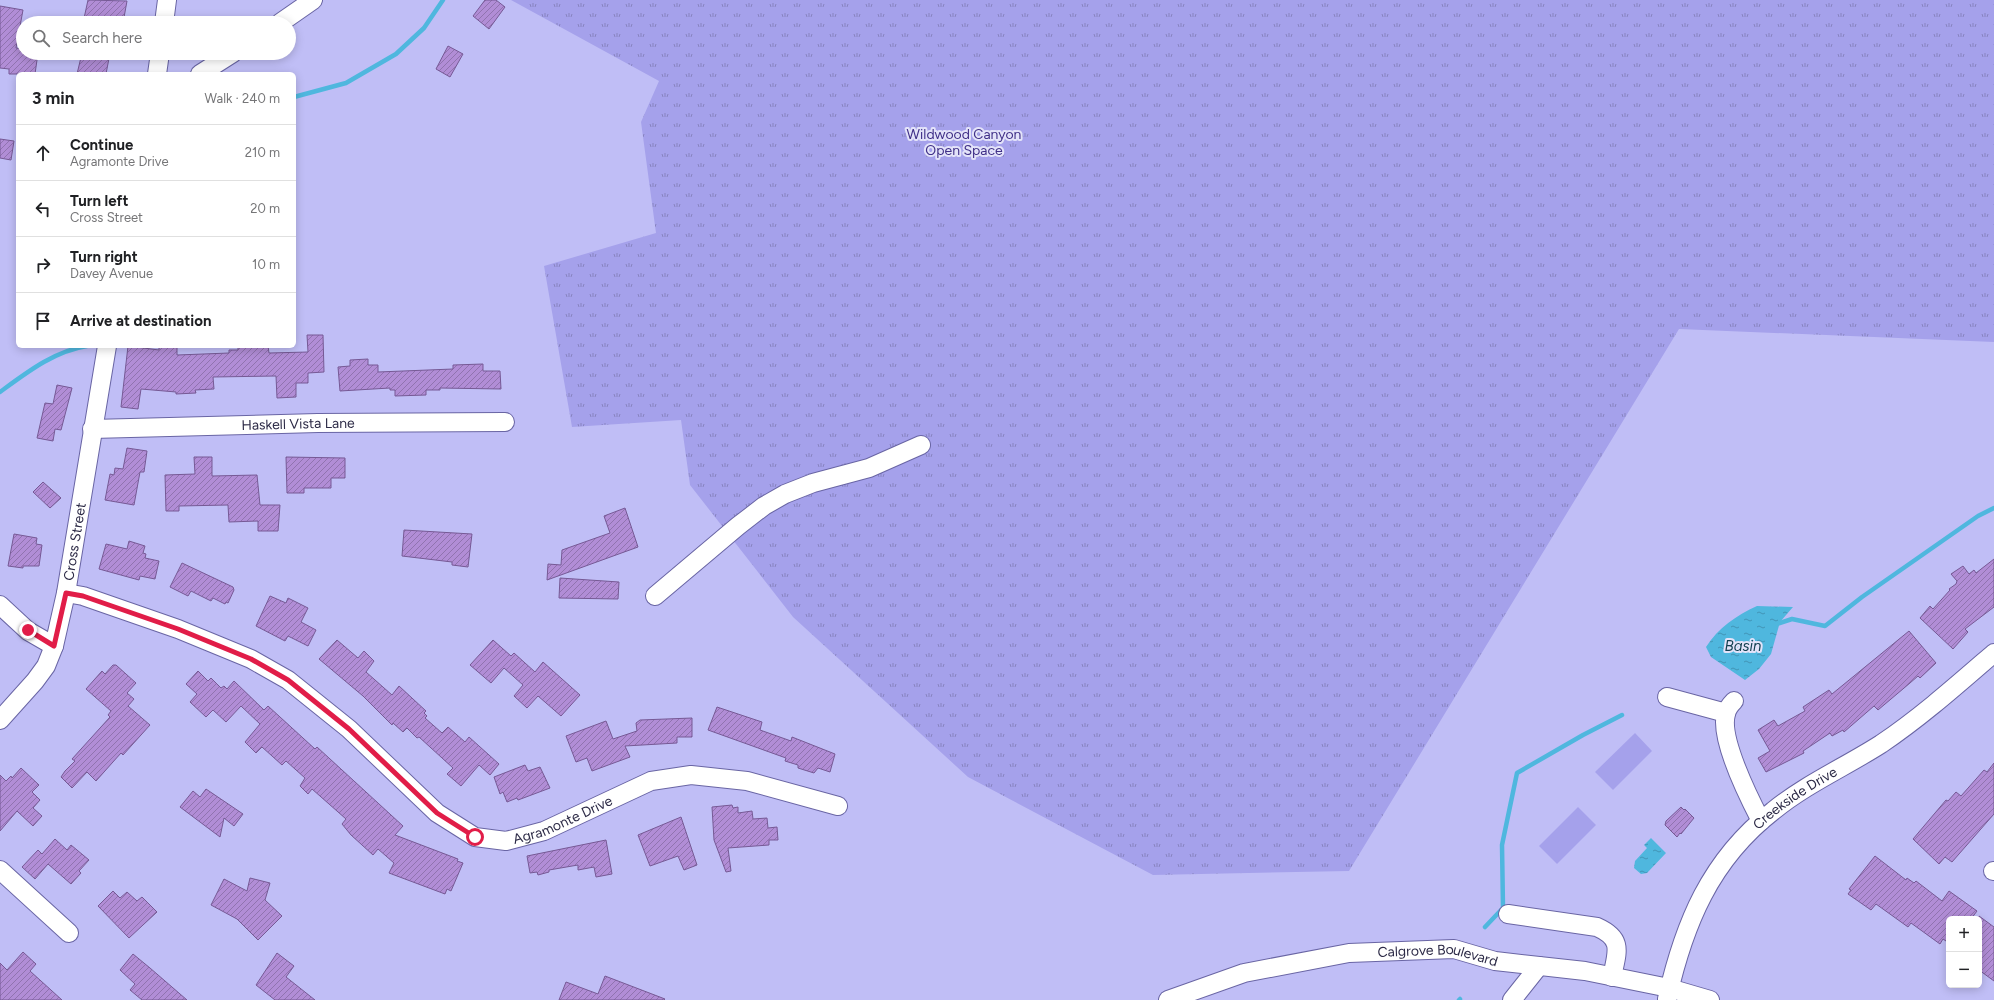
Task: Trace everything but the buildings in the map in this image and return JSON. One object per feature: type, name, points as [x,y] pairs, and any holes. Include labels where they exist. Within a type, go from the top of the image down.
[{"type":"street","points":[[165,16],[167,0]]},
{"type":"street","points":[[290,16],[314,0]]},
{"type":"street","points":[[157,72],[159,60]]},
{"type":"street","points":[[203,72],[222,60]]},
{"type":"street","name":"Cross Street","points":[[0,720],[36,681],[46,666],[54,646],[66,593],[107,348]]},
{"type":"street","name":"Haskell Vista Lane","points":[[92,429],[318,423],[505,422]]},
{"type":"street","points":[[655,596],[738,526],[764,506],[785,494],[813,483],[869,468],[921,445]]},
{"type":"street","name":"Agramonte Drive","points":[[66,593],[83,596],[178,629],[251,659],[288,680],[349,729],[437,813],[475,837],[506,841],[544,831],[651,781],[691,774],[747,781],[838,806]]},
{"type":"street","points":[[0,605],[28,630],[54,646]]},
{"type":"street","name":"Creekside Drive","points":[[1668,994],[1684,936],[1701,895],[1723,861],[1740,841],[1761,820],[1774,810],[1836,769],[1880,744],[1930,708],[1994,653]]},
{"type":"street","points":[[1667,697],[1730,707],[1724,730],[1729,748],[1750,800],[1761,820]]},
{"type":"street","points":[[0,870],[69,933]]},
{"type":"street","points":[[1508,914],[1596,927],[1607,932],[1615,940],[1618,947],[1612,977]]},
{"type":"street","name":"Calgrove Boulevard","points":[[1168,1000],[1244,973],[1349,953],[1454,949],[1495,961],[1612,977],[1668,994],[1710,1000]]},
{"type":"street","points":[[1512,1000],[1539,966]]},
{"type":"green space","name":"Wildwood Canyon Open Space","points":[[511,0],[1994,0],[1994,342],[1679,329],[1349,871],[1153,875],[968,777],[793,617],[690,485],[681,420],[572,427],[544,266],[656,233],[641,122],[659,81]]},
{"type":"green space","points":[[1635,733],[1652,751],[1613,790],[1595,772]]},
{"type":"green space","points":[[1578,807],[1596,825],[1557,864],[1539,846]]},
{"type":"water","name":"Basin","points":[[1757,606],[1793,607],[1780,622],[1771,654],[1759,669],[1745,680],[1711,657],[1706,647],[1716,634],[1728,623]]},
{"type":"water","points":[[1651,838],[1666,853],[1647,873],[1641,874],[1634,868],[1635,861],[1647,848],[1644,845]]},
{"type":"waterway","points":[[296,96],[346,83],[396,54],[424,28],[443,0]]},
{"type":"waterway","points":[[0,392],[30,370],[63,353],[79,348]]},
{"type":"waterway","points":[[1777,624],[1792,619],[1825,626],[1862,597],[1978,516],[1994,508]]},
{"type":"waterway","points":[[1485,927],[1503,908],[1502,845],[1517,773],[1583,735],[1622,715]]},
{"type":"route","points":[[28,630],[54,646],[66,593],[83,596],[178,629],[251,659],[288,680],[349,729],[437,813],[475,837]]}]
